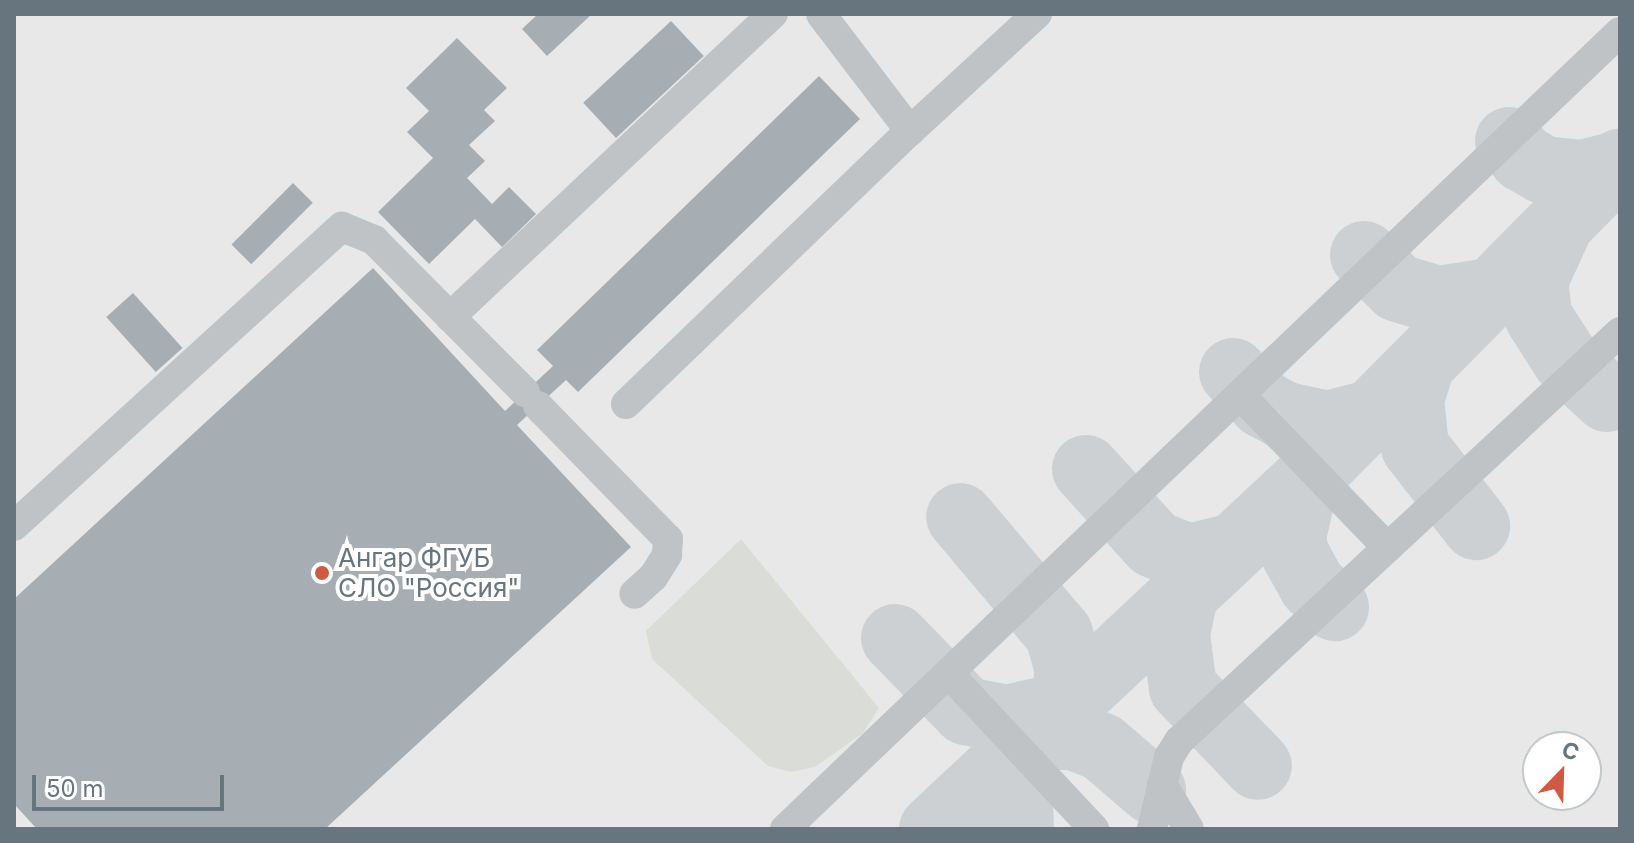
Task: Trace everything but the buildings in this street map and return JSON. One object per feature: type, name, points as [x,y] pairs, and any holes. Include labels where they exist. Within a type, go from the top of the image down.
[{"type":"lane","points":[[450,317],[773,14]]},
{"type":"lane","points":[[821,14],[910,131]]},
{"type":"lane","points":[[626,404],[910,131],[1037,14]]},
{"type":"lane","points":[[785,829],[950,675],[1620,32]]},
{"type":"lane","points":[[14,526],[334,230],[364,232],[668,539],[667,555],[634,594]]},
{"type":"lane","points":[[1152,829],[1162,784],[1179,741],[1620,332]]},
{"type":"lane","points":[[1241,396],[1388,548]]},
{"type":"lane","points":[[950,675],[1094,829]]},
{"type":"lane","points":[[1162,784],[1189,829]]},
{"type":"shaded area","points":[[14,14],[1620,14],[1620,829],[14,829]]},
{"type":"shaded area","points":[[741,539],[879,708],[863,733],[815,767],[791,772],[768,766],[652,659],[646,631]]},
{"type":"taxiway","points":[[1509,141],[1523,158],[1544,170],[1582,174],[1618,165]]},
{"type":"taxiway","points":[[933,829],[1305,481],[1620,163]]},
{"type":"taxiway","points":[[1558,228],[1534,281],[1538,316],[1566,360],[1607,398]]},
{"type":"taxiway","points":[[1364,255],[1398,288],[1438,300],[1497,291]]},
{"type":"taxiway","points":[[1420,368],[1410,399],[1415,447],[1476,526]]},
{"type":"taxiway","points":[[1233,372],[1263,404],[1286,416],[1328,425],[1370,414]]},
{"type":"taxiway","points":[[1086,469],[1154,544],[1189,558],[1230,548]]},
{"type":"taxiway","points":[[1305,481],[1292,537],[1295,554],[1312,585],[1335,607]]},
{"type":"taxiway","points":[[895,638],[966,711],[1007,719],[1064,706],[1069,671],[1059,634],[960,517]]},
{"type":"taxiway","points":[[1184,596],[1176,635],[1183,688],[1258,766]]},
{"type":"taxiway","points":[[1020,829],[1018,778],[1032,736],[1073,736],[1102,747],[1152,790]]},
{"type":"place","name":"Ангар ФГУБ СЛО \"Россия\"","points":[[322,573]]}]
